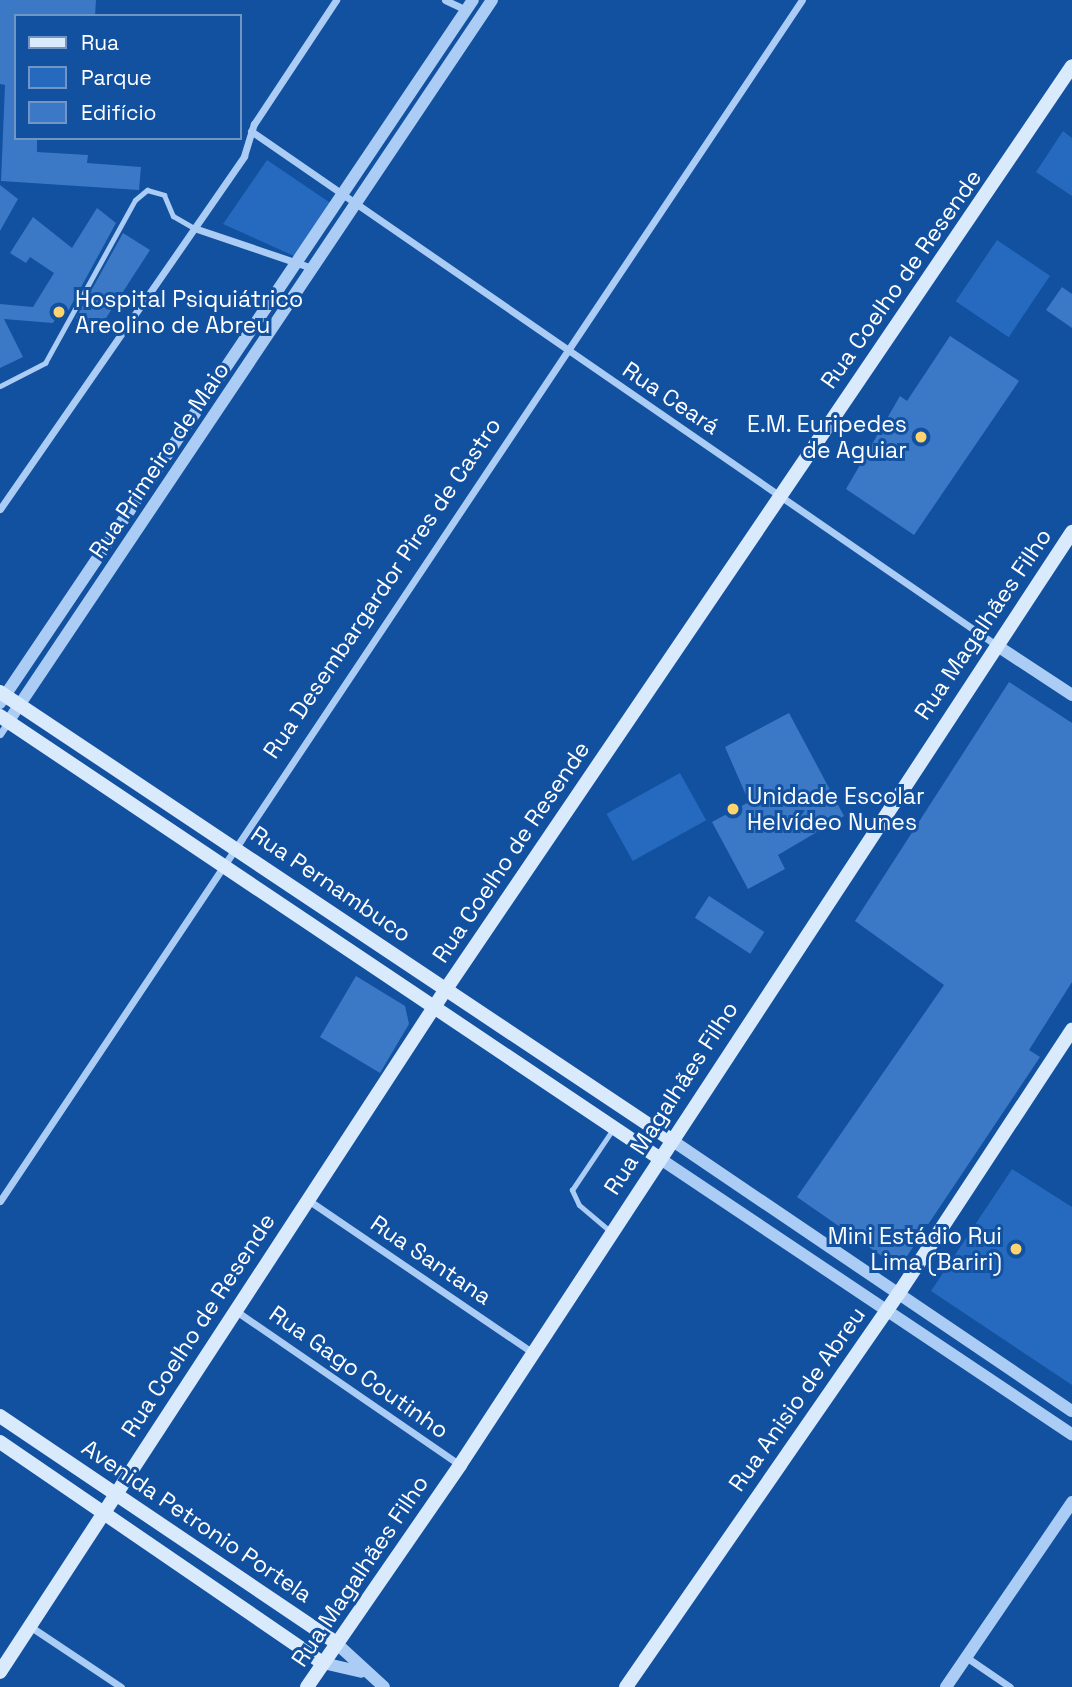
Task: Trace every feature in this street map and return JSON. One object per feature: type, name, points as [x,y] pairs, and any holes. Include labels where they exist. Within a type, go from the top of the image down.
[{"type":"main road","name":"Rua Coelho de Resende","points":[[0,1672],[32,1627],[116,1493],[446,989],[1072,66]]},
{"type":"main road","name":"Rua Magalhães Filho","points":[[307,1687],[460,1465],[670,1139],[1072,532]]},
{"type":"main road","name":"Rua Pernambuco","points":[[2,697],[19,704],[234,846],[670,1139]]},
{"type":"main road","name":"Rua Pernambuco","points":[[3,724],[222,864],[659,1158]]},
{"type":"main road","name":"Rua Anisio de Abreu","points":[[629,1686],[899,1293],[1072,1030]]},
{"type":"main road","name":"Avenida Petronio Portela","points":[[0,1416],[336,1643]]},
{"type":"main road","name":"Avenida Petronio Portela","points":[[0,1442],[323,1663]]},
{"type":"street","points":[[0,509],[244,156],[251,131],[336,0]]},
{"type":"street","points":[[445,0],[470,5]]},
{"type":"street","name":"Rua Primeiro de Maio","points":[[3,724],[492,0]]},
{"type":"street","name":"Rua Desembargardor Pires de Castro","points":[[0,1201],[563,351],[802,0]]},
{"type":"street","name":"Rua Primeiro de Maio","points":[[2,697],[339,194],[470,5]]},
{"type":"street","name":"Rua Ceará","points":[[251,131],[563,351],[1072,695]]},
{"type":"street","points":[[194,228],[313,268]]},
{"type":"street","points":[[670,1139],[1072,1410]]},
{"type":"street","points":[[659,1158],[1072,1435]]},
{"type":"street","name":"Rua Santana","points":[[307,1199],[533,1353]]},
{"type":"street","name":"Rua Gago Coutinho","points":[[235,1310],[460,1465]]},
{"type":"street","points":[[946,1687],[1072,1502]]},
{"type":"street","points":[[32,1627],[121,1687]]},
{"type":"street","name":"Avenida Petronio Portela","points":[[336,1643],[361,1672],[384,1687]]},
{"type":"street","points":[[966,1657],[1010,1687]]},
{"type":"street","name":"Avenida Petronio Portela","points":[[323,1663],[361,1672]]},
{"type":"lane","points":[[0,386],[45,363],[141,195],[155,189],[164,195],[173,216],[194,228]]},
{"type":"lane","points":[[611,1232],[579,1205],[572,1190],[613,1129]]},
{"type":"green space","points":[[1063,131],[1072,138],[1072,196],[1036,172]]},
{"type":"green space","points":[[267,160],[332,204],[294,256],[223,224]]},
{"type":"green space","points":[[997,240],[1050,276],[1009,337],[956,301]]},
{"type":"green space","points":[[680,773],[706,820],[633,861],[607,814]]},
{"type":"green space","name":"Mini Estádio Rui Lima (Bariri)","points":[[1012,1169],[1072,1207],[1072,1385],[931,1291]]},
{"type":"building","points":[[0,0],[96,0],[95,14],[14,14],[14,140],[37,140],[37,152],[88,155],[87,163],[141,167],[139,190],[1,181],[5,85],[0,84]]},
{"type":"building","points":[[0,185],[18,199],[0,231]]},
{"type":"building","points":[[97,208],[116,223],[67,313],[61,309],[53,323],[4,319],[23,357],[0,368],[0,304],[33,307],[54,273],[30,257],[26,263],[10,253],[33,217],[72,248]]},
{"type":"building","points":[[123,233],[150,250],[97,332],[76,318]]},
{"type":"building","points":[[1062,287],[1072,294],[1072,328],[1046,310]]},
{"type":"building","points":[[950,336],[1019,381],[914,535],[846,489],[900,396],[907,401]]},
{"type":"building","points":[[1009,682],[1072,723],[1072,982],[1029,1050],[1040,1057],[899,1268],[797,1197],[944,985],[855,921]]},
{"type":"building","points":[[789,713],[844,816],[778,855],[785,869],[748,889],[712,822],[749,802],[725,747]]},
{"type":"building","points":[[709,896],[764,932],[750,954],[695,918]]},
{"type":"building","points":[[356,976],[405,1006],[409,1024],[380,1073],[320,1037]]},
{"type":"place","name":"Hospital Psiquiátrico Areolino de Abreu","points":[[59,312]]},
{"type":"place","name":"E.M. Euripedes de Aguiar","points":[[921,437]]},
{"type":"place","name":"Unidade Escolar Helvídeo Nunes","points":[[733,809]]},
{"type":"place","name":"Mini Estádio Rui Lima (Bariri)","points":[[1016,1249]]}]
